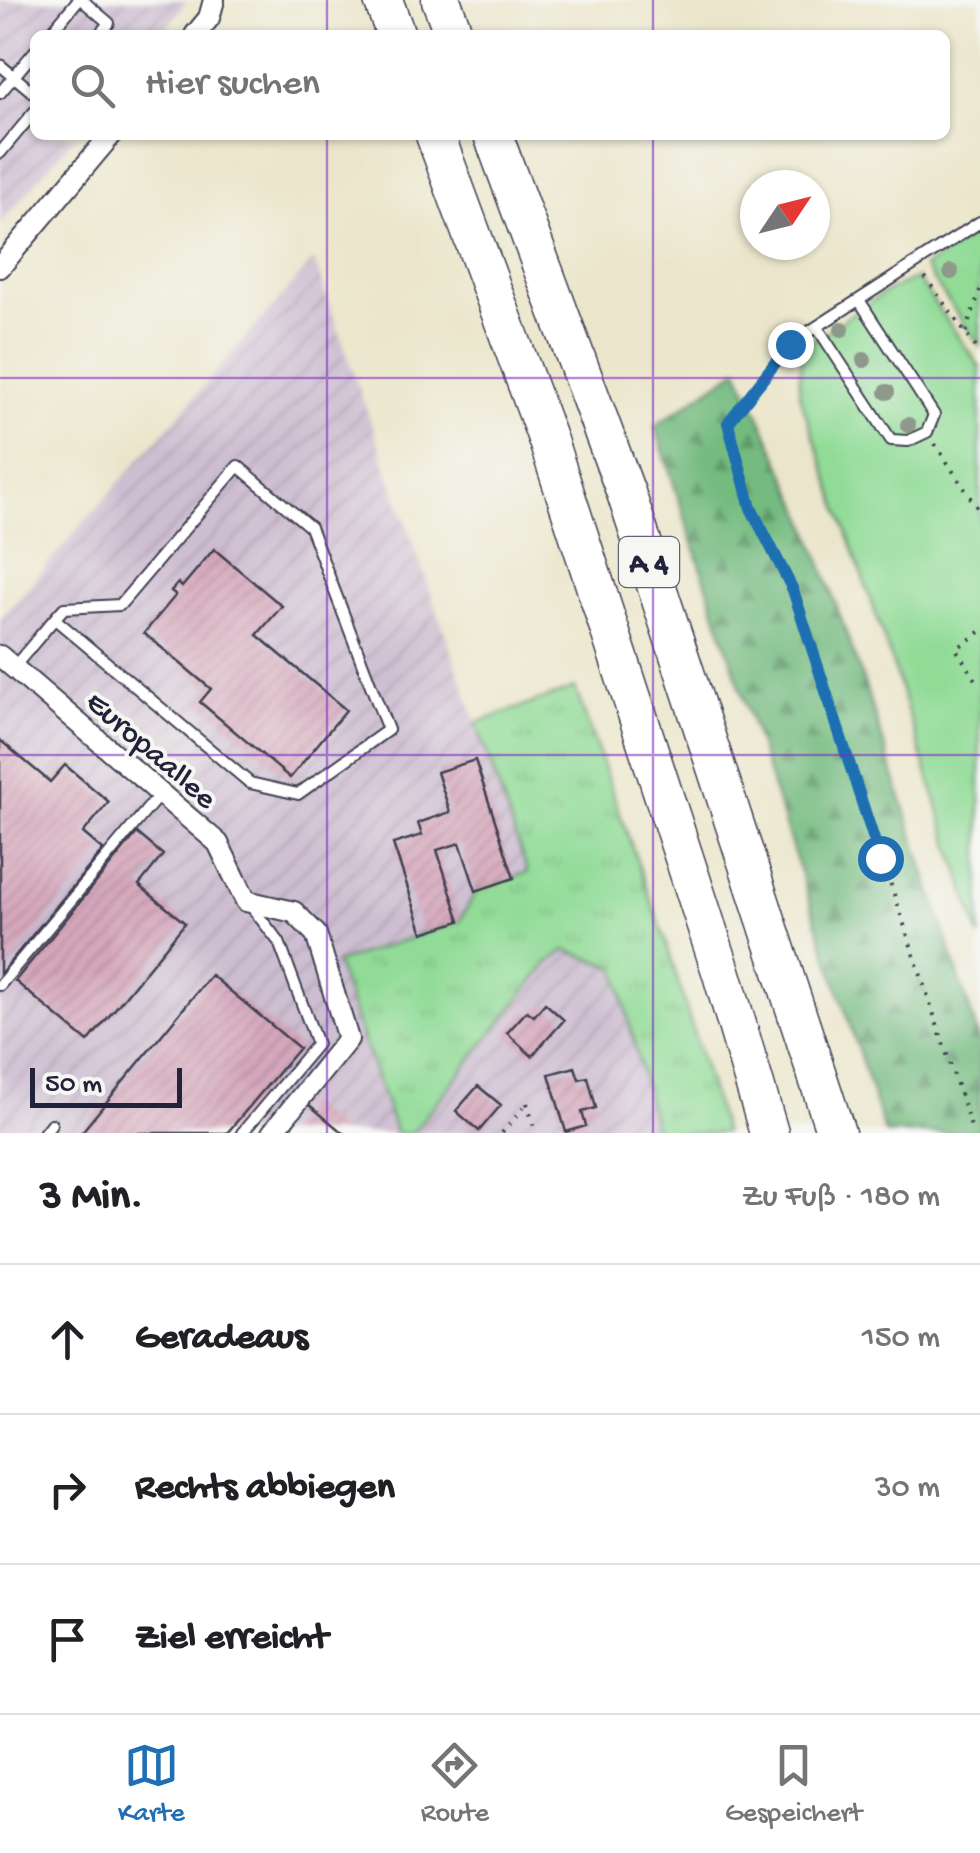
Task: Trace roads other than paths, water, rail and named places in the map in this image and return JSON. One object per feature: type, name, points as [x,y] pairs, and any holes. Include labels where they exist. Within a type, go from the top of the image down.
[{"type":"highway","points":[[383,0],[394,30]]},
{"type":"highway","points":[[441,0],[452,30]]},
{"type":"highway","name":"A 4","points":[[436,140],[548,442],[722,974],[769,1133]]},
{"type":"highway","name":"A 4","points":[[495,140],[632,511],[836,1133]]},
{"type":"street","points":[[198,30],[209,18],[214,0]]},
{"type":"street","points":[[0,268],[107,140]]},
{"type":"street","name":"Europaallee","points":[[7,662],[218,843],[246,901]]},
{"type":"street","points":[[246,901],[294,912],[316,934],[348,1039],[272,1133]]},
{"type":"lane","points":[[53,30],[80,0],[109,23],[103,30]]},
{"type":"lane","points":[[0,93],[30,58]]},
{"type":"lane","points":[[0,65],[30,90]]},
{"type":"lane","points":[[0,153],[30,118]]},
{"type":"lane","points":[[790,344],[980,222]]},
{"type":"lane","points":[[817,326],[890,440],[908,441],[927,432],[934,415],[859,300]]},
{"type":"lane","points":[[7,662],[64,608],[120,605],[238,466],[310,527],[388,730],[298,794],[250,783],[55,619]]},
{"type":"lane","points":[[0,986],[160,793]]},
{"type":"lane","points":[[242,1133],[317,1044],[279,942],[246,901]]}]
